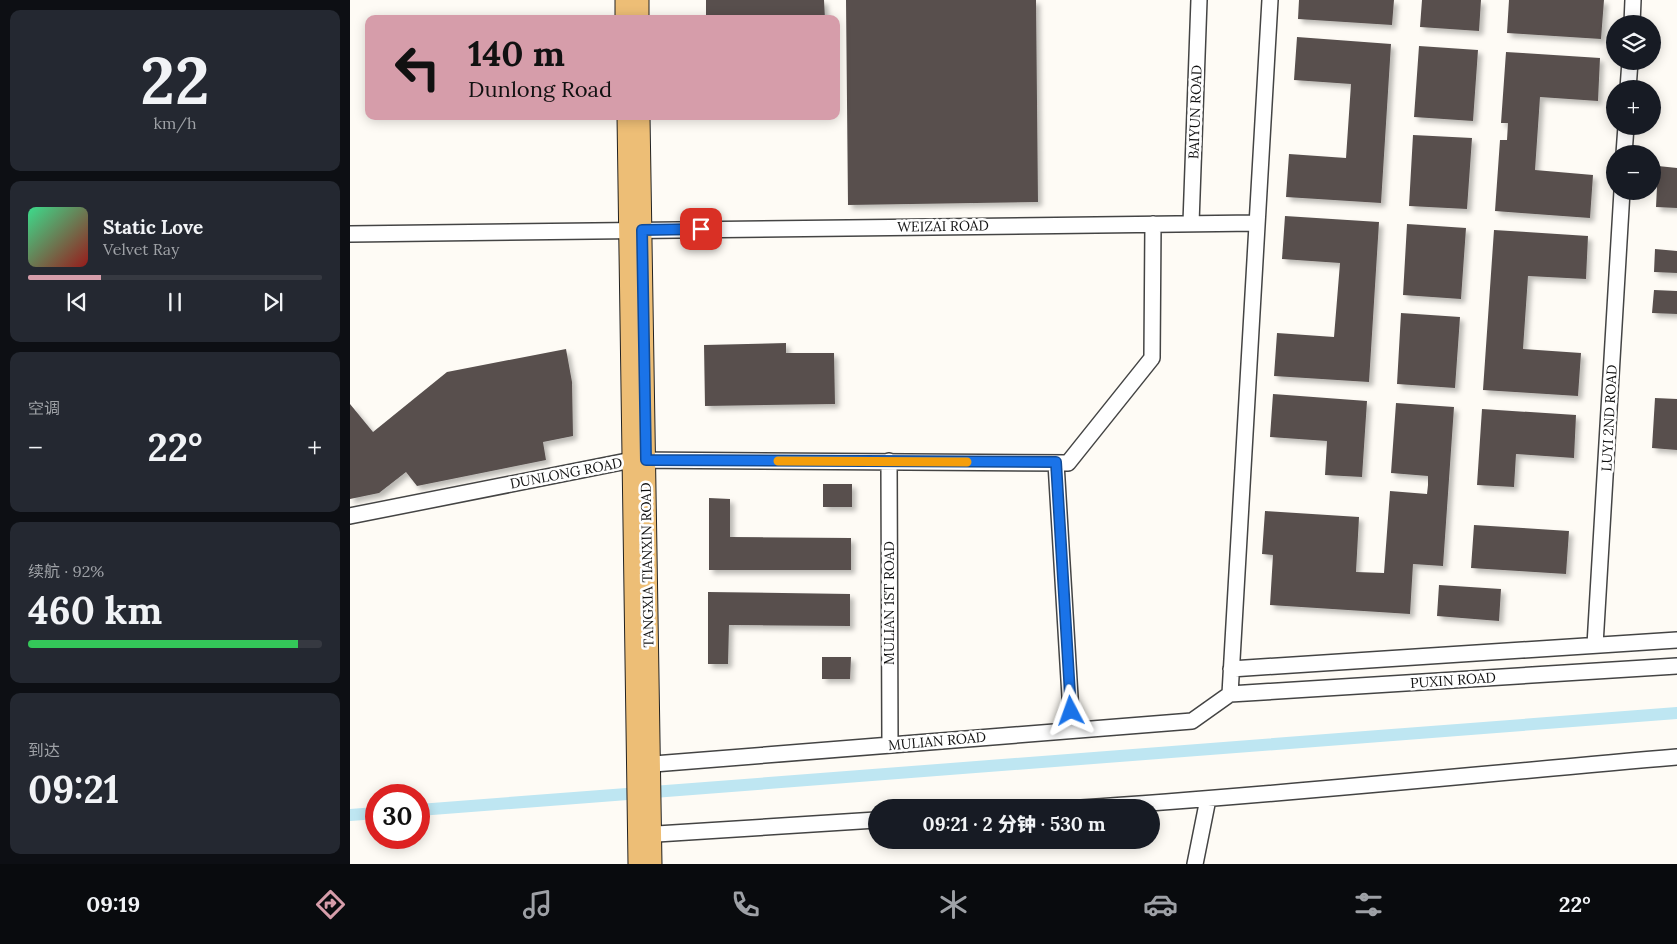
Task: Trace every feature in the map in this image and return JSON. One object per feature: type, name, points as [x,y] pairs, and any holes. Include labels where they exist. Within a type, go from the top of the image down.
[{"type":"main road","points":[[625,0],[626,15]]},
{"type":"main road","points":[[639,0],[639,15]]},
{"type":"main road","name":"TANGXIA TIANXIN ROAD","points":[[627,120],[636,230]]},
{"type":"main road","name":"TANGXIA TIANXIN ROAD","points":[[638,864],[644,826],[636,230],[640,120]]},
{"type":"main road","name":"TANGXIA TIANXIN ROAD","points":[[644,826],[652,864]]},
{"type":"street","name":"BAIYUN ROAD","points":[[1191,224],[1199,0]]},
{"type":"street","points":[[1230,694],[1270,0]]},
{"type":"street","points":[[1633,15],[1634,0]]},
{"type":"street","name":"LUYI 2ND ROAD","points":[[1595,645],[1621,200]]},
{"type":"street","name":"WEIZAI ROAD","points":[[350,234],[1257,223]]},
{"type":"street","points":[[1072,730],[1056,462],[1068,463],[1152,358],[1153,224]]},
{"type":"street","name":"DUNLONG ROAD","points":[[350,516],[639,460],[1056,462]]},
{"type":"street","name":"MULIAN 1ST ROAD","points":[[889,461],[890,745]]},
{"type":"street","name":"PUXIN ROAD","points":[[1231,669],[1677,640]]},
{"type":"street","name":"PUXIN ROAD","points":[[1230,694],[1677,666]]},
{"type":"street","name":"MULIAN ROAD","points":[[644,764],[1192,720],[1230,694]]},
{"type":"street","points":[[1160,803],[1677,757]]},
{"type":"street","points":[[1195,864],[1208,800]]},
{"type":"street","points":[[644,826],[868,820]]},
{"type":"building","points":[[706,0],[824,0],[825,15],[706,15]]},
{"type":"building","points":[[846,0],[1036,0],[1038,202],[848,205]]},
{"type":"building","points":[[1299,0],[1394,0],[1392,25],[1298,19]]},
{"type":"building","points":[[1422,0],[1481,0],[1479,31],[1420,27]]},
{"type":"building","points":[[1509,0],[1604,0],[1601,39],[1507,33]]},
{"type":"building","points":[[1297,37],[1391,44],[1381,203],[1286,197],[1289,154],[1346,158],[1351,84],[1294,80]]},
{"type":"building","points":[[1419,46],[1478,50],[1473,121],[1414,117]]},
{"type":"building","points":[[1506,52],[1600,58],[1598,101],[1540,97],[1535,170],[1593,175],[1590,218],[1495,211],[1500,140],[1507,140],[1508,123],[1501,123]]},
{"type":"building","points":[[1413,135],[1472,138],[1467,209],[1409,206]]},
{"type":"building","points":[[1661,166],[1677,168],[1677,208],[1656,207],[1656,200],[1661,200]]},
{"type":"building","points":[[1285,216],[1379,222],[1369,382],[1274,376],[1277,333],[1334,337],[1340,263],[1282,259]]},
{"type":"building","points":[[1407,224],[1466,228],[1461,299],[1403,295]]},
{"type":"building","points":[[1494,230],[1588,236],[1586,279],[1528,276],[1523,349],[1581,353],[1578,396],[1483,390]]},
{"type":"building","points":[[1655,249],[1677,251],[1677,273],[1654,272]]},
{"type":"building","points":[[1654,290],[1677,291],[1677,314],[1652,313]]},
{"type":"building","points":[[1401,313],[1460,317],[1455,388],[1397,384]]},
{"type":"building","points":[[786,343],[786,353],[834,353],[835,404],[705,406],[704,345]]},
{"type":"building","points":[[566,349],[572,382],[573,436],[543,442],[546,460],[417,486],[406,472],[379,493],[350,499],[350,404],[373,432],[447,372]]},
{"type":"building","points":[[1273,394],[1367,401],[1362,477],[1325,475],[1327,441],[1270,437]]},
{"type":"building","points":[[1655,398],[1677,399],[1677,450],[1652,448]]},
{"type":"building","points":[[1396,403],[1454,407],[1443,566],[1413,564],[1410,614],[1270,605],[1273,555],[1262,554],[1265,511],[1359,517],[1356,572],[1384,573],[1390,491],[1427,494],[1428,485],[1428,476],[1391,473]]},
{"type":"building","points":[[1482,409],[1576,415],[1574,458],[1516,454],[1514,487],[1477,485]]},
{"type":"building","points":[[823,484],[852,484],[852,507],[823,507]]},
{"type":"building","points":[[709,498],[730,499],[730,537],[851,538],[851,570],[709,570]]},
{"type":"building","points":[[1474,525],[1569,531],[1566,574],[1471,568]]},
{"type":"building","points":[[1439,585],[1501,589],[1499,621],[1437,616]]},
{"type":"building","points":[[708,592],[850,594],[850,626],[729,625],[728,664],[708,664]]},
{"type":"building","points":[[822,657],[851,657],[850,679],[822,679]]},
{"type":"waterway","points":[[430,809],[1677,713]]},
{"type":"waterway","points":[[350,815],[365,814]]},
{"type":"slow traffic","points":[[778,461],[967,462]]},
{"type":"route","points":[[701,229],[642,230],[646,460],[1056,462],[1071,711]]}]
